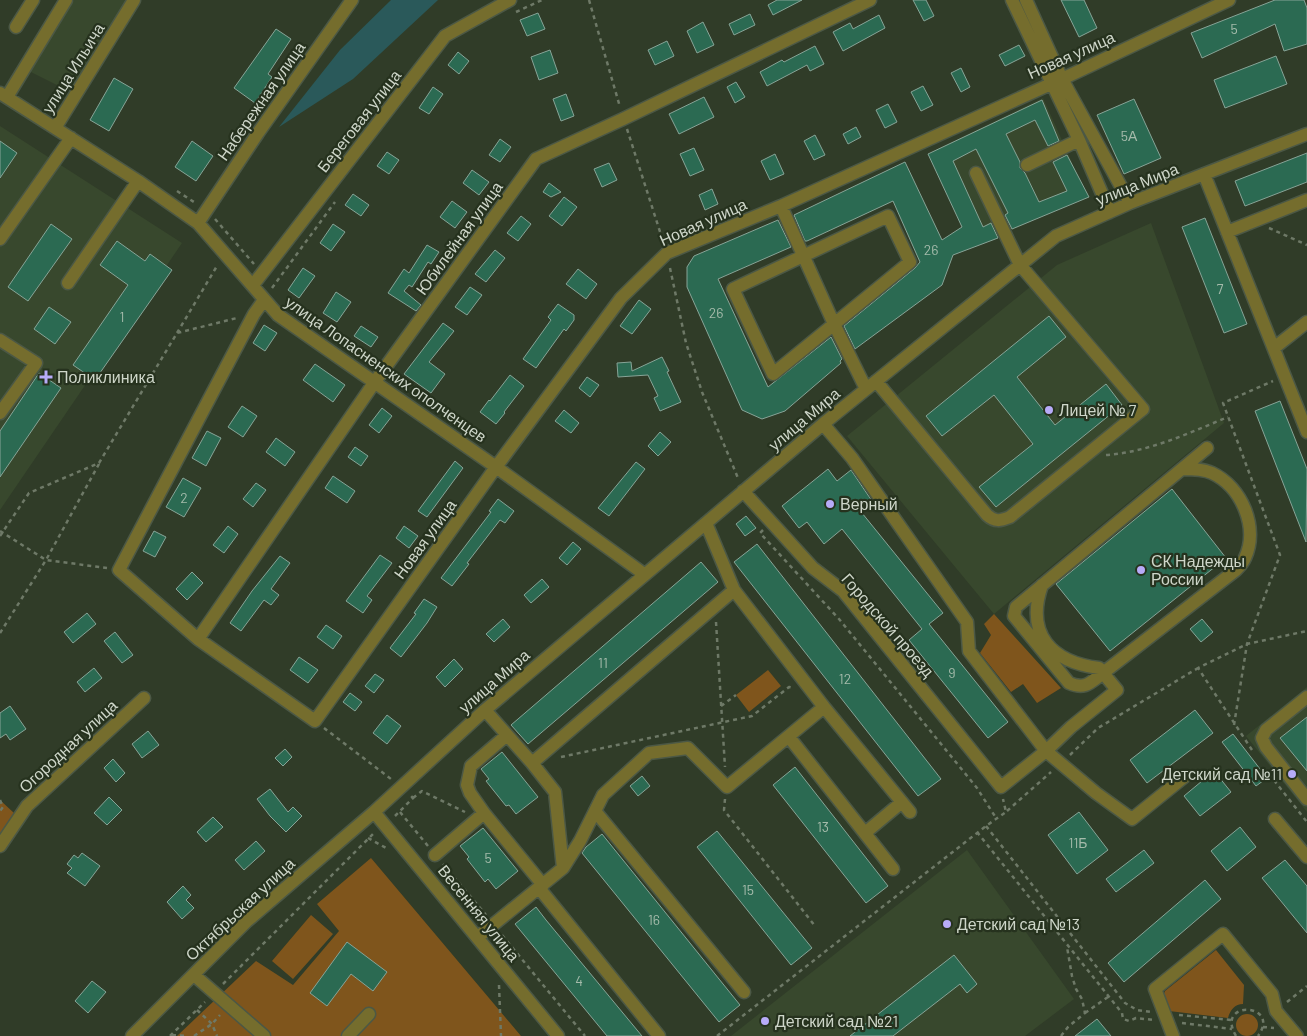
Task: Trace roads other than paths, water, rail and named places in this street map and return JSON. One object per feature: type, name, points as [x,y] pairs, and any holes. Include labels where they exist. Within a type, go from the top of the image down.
[{"type":"street","points":[[16,27],[33,0]]},
{"type":"street","points":[[3,95],[66,0]]},
{"type":"street","name":"улица Ильича","points":[[56,128],[134,0]]},
{"type":"street","name":"Набережная улица","points":[[198,223],[258,133],[352,0]]},
{"type":"street","name":"Береговая улица","points":[[253,285],[446,36],[510,0]]},
{"type":"street","name":"Юбилейная улица","points":[[198,639],[374,383],[536,158],[624,119],[870,0]]},
{"type":"street","points":[[1012,0],[1056,80],[1130,203]]},
{"type":"street","points":[[1026,0],[1079,140],[1110,212]]},
{"type":"street","name":"Новая улица","points":[[198,639],[315,721],[496,467],[620,298],[667,253],[781,206],[1229,0]]},
{"type":"street","name":"улица Лопасненских ополченцев","points":[[3,95],[138,181],[198,223],[278,315],[496,467],[644,574]]},
{"type":"street","name":"улица Мира","points":[[374,812],[485,710],[644,574],[823,424],[1056,236],[1130,203],[1307,134]]},
{"type":"street","points":[[0,239],[70,138]]},
{"type":"street","points":[[1027,165],[1079,140]]},
{"type":"street","points":[[781,206],[834,324],[871,385],[987,515],[994,520],[1001,521],[1010,517],[1144,409],[1020,265],[976,173]]},
{"type":"street","points":[[1204,174],[1307,432]]},
{"type":"street","points":[[68,283],[138,181]]},
{"type":"street","points":[[1227,232],[1307,200]]},
{"type":"street","points":[[888,216],[910,262],[834,324],[773,374],[733,289],[888,216]]},
{"type":"street","points":[[198,639],[119,570],[254,314],[264,300]]},
{"type":"street","points":[[1274,348],[1307,322]]},
{"type":"street","points":[[0,340],[36,363],[0,412]]},
{"type":"street","points":[[823,424],[852,458],[966,622],[968,651],[1046,751],[1096,794],[1132,819],[1184,777]]},
{"type":"street","points":[[1182,469],[1198,469],[1212,473],[1226,482],[1238,495],[1245,509],[1250,528],[1249,546],[1245,559],[1236,570],[1088,685],[1081,687],[1069,683],[1014,616],[1016,607],[1207,448]]},
{"type":"street","name":"Городской проезд","points":[[743,491],[813,568],[843,591],[1001,787],[1046,751]]},
{"type":"street","points":[[706,523],[734,590],[824,707],[906,807],[865,833]]},
{"type":"street","points":[[1042,585],[1036,607],[1036,619],[1040,631],[1047,642],[1062,658],[1074,664],[1099,668],[1117,690],[1071,727],[1046,751]]},
{"type":"street","points":[[532,763],[734,590]]},
{"type":"street","points":[[1307,697],[1266,730],[1262,738],[1266,748],[1307,799]]},
{"type":"street","name":"Огородная улица","points":[[0,846],[27,806],[144,698]]},
{"type":"street","points":[[478,938],[563,868],[603,795],[648,753],[688,748],[727,787],[824,707]]},
{"type":"street","points":[[485,710],[555,792],[563,868]]},
{"type":"street","points":[[507,735],[471,766],[467,785],[481,816],[541,886],[659,1036]]},
{"type":"street","points":[[789,736],[893,869]]},
{"type":"street","points":[[595,811],[744,992]]},
{"type":"street","name":"Весенняя улица","points":[[374,812],[558,1036]]},
{"type":"street","name":"Октябрьская улица","points":[[132,1036],[247,922],[374,812]]},
{"type":"street","points":[[435,855],[481,816]]},
{"type":"street","points":[[1275,818],[1307,857]]},
{"type":"street","points":[[1173,1036],[1155,989],[1222,934],[1272,994],[1276,1011],[1297,1036]]},
{"type":"street","points":[[194,975],[264,1036]]},
{"type":"street","points":[[348,1036],[369,1014]]},
{"type":"water","points":[[391,0],[438,0],[353,79],[279,127],[340,50]]},
{"type":"place","name":"Поликлиника","points":[[46,377]]},
{"type":"place","name":"Лицей № 7","points":[[1049,410]]},
{"type":"place","name":"Верный","points":[[830,504]]},
{"type":"place","name":"СК Надежды России","points":[[1141,570]]},
{"type":"place","name":"Детский сад №11","points":[[1292,774]]},
{"type":"place","name":"Детский сад №13","points":[[947,924]]},
{"type":"place","name":"Детский сад №21","points":[[765,1021]]}]
